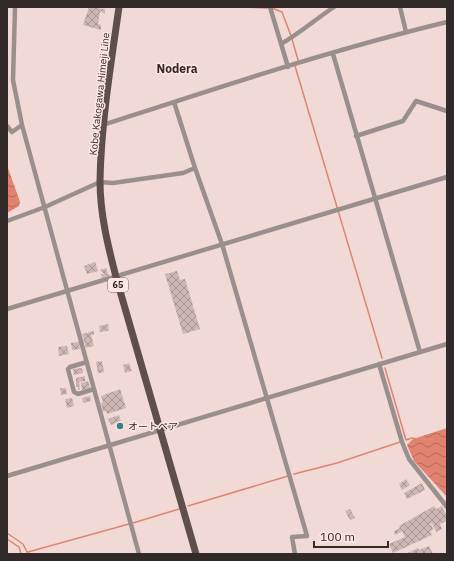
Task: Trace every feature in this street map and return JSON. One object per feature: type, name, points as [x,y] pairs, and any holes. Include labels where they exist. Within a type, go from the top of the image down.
[{"type":"main road","name":"Kobe Kakogawa Himeji Line","points":[[119,7],[103,125],[100,182],[105,233],[116,277],[196,554]]},
{"type":"street","points":[[15,7],[14,80],[22,125],[139,554]]},
{"type":"street","points":[[270,7],[288,67]]},
{"type":"street","points":[[281,44],[334,7]]},
{"type":"street","points":[[400,7],[406,32]]},
{"type":"street","points":[[103,125],[288,67],[406,32],[447,22]]},
{"type":"street","points":[[333,54],[374,199],[420,352]]},
{"type":"street","points":[[356,136],[403,121],[416,101],[447,111]]},
{"type":"street","points":[[174,102],[195,168],[222,244],[307,536],[292,537],[295,554]]},
{"type":"street","points":[[7,126],[12,132],[22,125]]},
{"type":"street","points":[[7,221],[45,207],[100,182],[113,183],[183,173],[195,168]]},
{"type":"street","points":[[7,309],[447,177]]},
{"type":"street","points":[[7,476],[447,344]]},
{"type":"street","points":[[87,362],[68,369],[74,392],[78,394],[94,389]]},
{"type":"street","points":[[380,364],[402,442],[409,459],[447,507]]},
{"type":"water","points":[[7,165],[20,202],[19,206],[7,213]]},
{"type":"water","points":[[447,428],[447,497],[414,461],[407,445],[413,439]]},
{"type":"building","points":[[89,7],[105,9],[105,14],[100,11],[98,24],[101,25],[101,30],[83,25]]},
{"type":"building","points":[[95,262],[98,271],[87,274],[84,266]]},
{"type":"building","points":[[106,268],[109,276],[102,278],[101,274],[104,274],[100,270]]},
{"type":"building","points":[[177,271],[180,280],[185,279],[200,329],[183,334],[165,274]]},
{"type":"building","points":[[108,324],[109,331],[100,332],[99,326]]},
{"type":"building","points":[[94,331],[94,335],[91,335],[94,346],[86,348],[82,334]]},
{"type":"building","points":[[79,342],[80,349],[72,350],[71,343]]},
{"type":"building","points":[[67,346],[69,354],[59,356],[58,347]]},
{"type":"building","points":[[102,361],[104,372],[98,373],[96,362]]},
{"type":"building","points":[[129,363],[132,371],[125,373],[123,365]]},
{"type":"building","points":[[82,368],[83,373],[74,375],[73,369]]},
{"type":"building","points":[[85,376],[85,381],[79,382],[80,390],[78,390],[78,387],[76,387],[76,378]]},
{"type":"building","points":[[88,381],[90,388],[82,390],[81,383]]},
{"type":"building","points":[[60,388],[66,388],[67,394],[61,395]]},
{"type":"building","points":[[120,389],[126,408],[107,414],[106,411],[103,412],[101,403],[103,402],[101,396]]},
{"type":"building","points":[[90,396],[91,401],[83,403],[82,398]]},
{"type":"building","points":[[72,398],[74,406],[67,408],[65,399]]},
{"type":"building","points":[[119,415],[121,421],[111,425],[108,419]]},
{"type":"building","points":[[406,479],[410,485],[402,490],[399,484]]},
{"type":"building","points":[[422,483],[425,490],[407,499],[404,493]]},
{"type":"building","points":[[434,506],[436,509],[442,506],[447,516],[447,521],[440,524],[442,529],[436,532],[432,523],[429,525],[432,525],[433,530],[430,531],[432,535],[393,553],[389,544],[405,537],[402,531],[395,535],[394,531],[400,528],[399,526]]},
{"type":"building","points":[[350,509],[355,518],[350,520],[345,511]]},
{"type":"building","points":[[429,546],[433,554],[405,554],[418,548],[419,550]]},
{"type":"waterway","points":[[241,7],[268,8]]},
{"type":"waterway","points":[[272,8],[282,12],[291,36]]},
{"type":"waterway","points":[[292,39],[298,60],[297,63]]},
{"type":"waterway","points":[[295,66],[382,358]]},
{"type":"waterway","points":[[385,368],[406,440],[412,438],[417,439]]},
{"type":"waterway","points":[[294,474],[337,463],[400,442]]},
{"type":"waterway","points":[[188,506],[288,476]]},
{"type":"waterway","points":[[133,523],[179,509]]},
{"type":"waterway","points":[[28,552],[129,524]]},
{"type":"waterway","points":[[7,533],[23,544],[28,554]]},
{"type":"waterway","points":[[7,539],[19,547],[21,554]]},
{"type":"place","name":"オートペア","points":[[120,426]]},
{"type":"district","name":"Nodera","points":[[177,69]]}]
